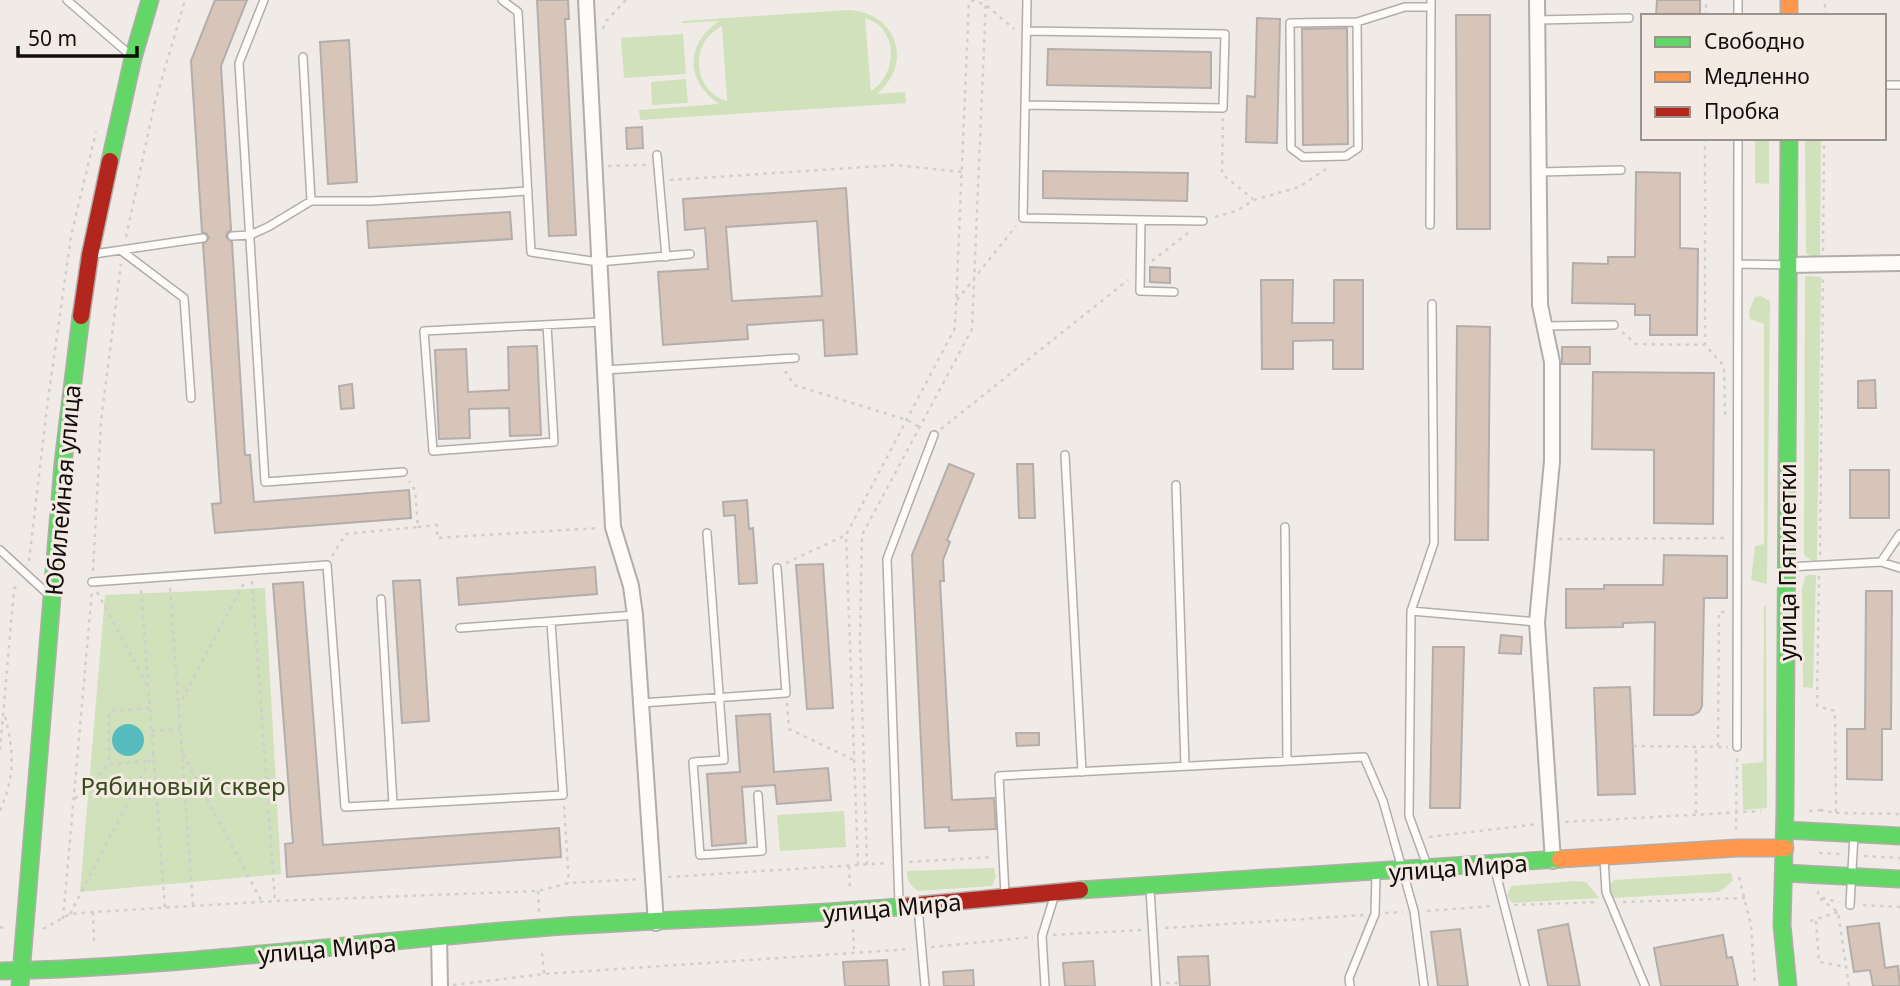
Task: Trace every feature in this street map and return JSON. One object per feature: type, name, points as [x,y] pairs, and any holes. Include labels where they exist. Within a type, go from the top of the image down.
[{"type":"main road","name":"Юбилейная улица","points":[[21,979],[52,598],[75,359],[90,255],[133,58],[150,0]]},
{"type":"main road","name":"улица Пятилетки","points":[[1788,986],[1782,925],[1785,848],[1789,140]]},
{"type":"main road","points":[[1785,830],[1900,836]]},
{"type":"main road","name":"улица Мира","points":[[0,971],[21,979],[93,969],[540,928],[918,907],[1056,892],[1737,848],[1785,848]]},
{"type":"main road","points":[[1784,873],[1900,879]]},
{"type":"street","points":[[586,0],[612,527],[631,586],[635,615],[656,923]]},
{"type":"street","points":[[1537,0],[1540,305],[1552,362],[1552,461],[1536,622],[1553,861]]},
{"type":"street","points":[[1788,265],[1900,263]]},
{"type":"street","points":[[439,938],[445,986]]},
{"type":"lane","points":[[67,0],[133,58]]},
{"type":"lane","points":[[264,0],[239,63],[265,482],[403,472]]},
{"type":"lane","points":[[502,0],[518,12],[531,252],[598,262],[690,254]]},
{"type":"lane","points":[[1027,0],[1023,218],[1203,221]]},
{"type":"lane","points":[[1357,22],[1358,148],[1346,156],[1303,157],[1292,148],[1290,23],[1357,22],[1405,7],[1431,4],[1430,225]]},
{"type":"lane","points":[[1537,20],[1629,18]]},
{"type":"lane","points":[[1025,105],[1223,108],[1225,34],[1026,36]]},
{"type":"lane","points":[[303,57],[311,201]]},
{"type":"lane","points":[[1737,747],[1738,140]]},
{"type":"lane","points":[[658,160],[666,257]]},
{"type":"lane","points":[[1539,172],[1621,170]]},
{"type":"lane","points":[[232,236],[250,235],[311,201],[371,201],[528,191]]},
{"type":"lane","points":[[1141,220],[1140,291],[1174,292]]},
{"type":"lane","points":[[90,255],[203,238]]},
{"type":"lane","points":[[123,252],[184,298],[191,398]]},
{"type":"lane","points":[[1739,264],[1788,265]]},
{"type":"lane","points":[[1428,869],[1409,816],[1411,611],[1434,542],[1432,304]]},
{"type":"lane","points":[[547,325],[554,442],[432,451],[424,331],[601,322]]},
{"type":"lane","points":[[1545,327],[1614,325]]},
{"type":"lane","points":[[604,370],[795,358]]},
{"type":"lane","points":[[899,908],[887,559],[934,435]]},
{"type":"lane","points":[[1065,455],[1082,772]]},
{"type":"lane","points":[[1176,485],[1185,766]]},
{"type":"lane","points":[[1285,527],[1287,761]]},
{"type":"lane","points":[[707,533],[724,760],[693,762],[700,855],[762,850],[758,795]]},
{"type":"lane","points":[[1881,562],[1900,534]]},
{"type":"lane","points":[[0,550],[52,598]]},
{"type":"lane","points":[[1786,567],[1881,562],[1900,568]]},
{"type":"lane","points":[[92,582],[327,565],[345,807],[563,795],[551,622]]},
{"type":"lane","points":[[641,703],[786,693],[777,568]]},
{"type":"lane","points":[[381,599],[393,804]]},
{"type":"lane","points":[[1411,611],[1536,622]]},
{"type":"lane","points":[[460,628],[635,615]]},
{"type":"lane","points":[[1005,896],[999,776],[1364,757],[1383,801],[1414,911],[1424,986]]},
{"type":"lane","points":[[1850,905],[1854,834]]},
{"type":"lane","points":[[1604,858],[1606,892],[1645,986]]},
{"type":"lane","points":[[1494,865],[1525,986]]},
{"type":"lane","points":[[1350,986],[1349,978],[1375,914],[1376,873]]},
{"type":"lane","points":[[1150,887],[1156,986]]},
{"type":"lane","points":[[1045,986],[1042,936],[1056,892]]},
{"type":"lane","points":[[918,907],[925,986]]},
{"type":"path","points":[[63,919],[92,582],[101,421],[123,252],[154,106],[185,0]]},
{"type":"path","points":[[600,33],[626,0]]},
{"type":"path","points":[[858,865],[846,534],[955,328],[970,0],[986,5],[1026,36]]},
{"type":"path","points":[[867,865],[860,638],[862,535],[972,329],[986,0]]},
{"type":"path","points":[[1223,108],[1222,174],[1254,200]]},
{"type":"path","points":[[1706,140],[1705,345],[1724,366],[1725,419]]},
{"type":"path","points":[[1824,140],[1817,706],[1835,711],[1836,813]]},
{"type":"path","points":[[778,359],[794,385],[907,420],[934,435],[1203,221],[1236,211],[1254,200],[1299,187],[1346,156]]},
{"type":"path","points":[[594,167],[658,160]]},
{"type":"path","points":[[660,181],[897,165],[962,172]]},
{"type":"path","points":[[956,301],[1023,218]]},
{"type":"path","points":[[1614,325],[1636,344],[1705,345]]},
{"type":"path","points":[[403,472],[415,490],[418,527]]},
{"type":"path","points":[[327,565],[346,534],[437,525],[437,538],[612,527]]},
{"type":"path","points":[[777,568],[846,534]]},
{"type":"path","points":[[1544,539],[1738,537]]},
{"type":"path","points":[[178,707],[251,570]]},
{"type":"path","points":[[251,570],[275,901]]},
{"type":"path","points":[[169,576],[193,906]]},
{"type":"path","points":[[140,579],[165,908]]},
{"type":"path","points":[[92,582],[148,688]]},
{"type":"path","points":[[1718,747],[1719,612]]},
{"type":"path","points":[[0,750],[11,618]]},
{"type":"path","points":[[786,693],[789,729],[854,760]]},
{"type":"path","points":[[109,764],[109,711],[150,708]]},
{"type":"path","points":[[0,811],[9,789],[13,747],[4,709]]},
{"type":"path","points":[[152,731],[180,729]]},
{"type":"path","points":[[1633,746],[1726,747]]},
{"type":"path","points":[[1696,746],[1696,814]]},
{"type":"path","points":[[1736,830],[1737,747]]},
{"type":"path","points":[[182,751],[262,902]]},
{"type":"path","points":[[42,929],[70,914],[153,754]]},
{"type":"path","points":[[75,799],[109,764],[150,761]]},
{"type":"path","points":[[563,795],[569,883]]},
{"type":"path","points":[[1821,817],[1822,810]]},
{"type":"path","points":[[1416,839],[1552,822],[1761,811]]},
{"type":"path","points":[[1809,811],[1900,814]]},
{"type":"path","points":[[1819,846],[1819,863]]},
{"type":"path","points":[[70,914],[275,901],[538,891],[569,883],[1002,856]]},
{"type":"path","points":[[849,866],[850,891]]},
{"type":"path","points":[[1739,877],[1753,925],[1755,986]]},
{"type":"path","points":[[1818,888],[1818,897],[1838,912],[1849,986]]},
{"type":"path","points":[[538,891],[539,912]]},
{"type":"path","points":[[93,912],[94,941]]},
{"type":"path","points":[[1810,921],[1838,912]]},
{"type":"path","points":[[1816,921],[1819,962],[1846,967]]},
{"type":"path","points":[[853,929],[854,952]]},
{"type":"path","points":[[445,986],[544,974],[542,953]]},
{"type":"path","points":[[490,980],[490,986]]},
{"type":"green space","points":[[848,10],[865,13],[888,29],[895,41],[897,54],[895,68],[888,82],[877,94],[905,92],[906,103],[640,120],[639,110],[719,104],[700,85],[694,62],[700,40],[719,21],[682,21]],"holes":[[[865,18],[884,31],[891,52],[886,74],[871,91]],[[722,26],[727,100],[727,101],[707,87],[701,77],[699,65],[704,43],[711,33]]]},
{"type":"green space","points":[[683,34],[686,74],[624,78],[621,38]]},
{"type":"green space","points":[[686,79],[688,103],[652,105],[651,82]]},
{"type":"green space","points":[[1755,140],[1769,140],[1769,184],[1755,183]]},
{"type":"green space","points":[[1805,140],[1821,140],[1820,258],[1806,253]]},
{"type":"green space","points":[[1805,276],[1821,277],[1817,561],[1804,555]]},
{"type":"green space","points":[[1761,296],[1770,301],[1767,584],[1751,580],[1755,546],[1764,544],[1764,324],[1750,319],[1749,311],[1755,297]]},
{"type":"green space","points":[[1808,575],[1816,575],[1813,688],[1803,687],[1802,589]]},
{"type":"green space","name":"Рябиновый сквер","points":[[265,588],[281,874],[80,892],[105,595]]},
{"type":"green space","points":[[1766,605],[1767,808],[1743,810],[1742,764],[1763,762]]},
{"type":"green space","points":[[844,811],[846,847],[780,851],[777,815]]},
{"type":"green space","points":[[994,868],[996,877],[992,886],[918,891],[911,885],[907,874],[907,871]]},
{"type":"green space","points":[[1731,873],[1733,880],[1718,892],[1611,898],[1609,893],[1614,880]]},
{"type":"green space","points":[[1586,882],[1599,898],[1512,903],[1507,896],[1511,886]]},
{"type":"water","points":[[128,724],[140,728],[144,740],[140,752],[128,756],[116,752],[112,740],[116,728]]},
{"type":"building","points":[[215,0],[247,0],[221,66],[231,230],[226,237],[232,242],[245,455],[250,455],[254,502],[409,490],[411,518],[215,533],[212,504],[221,503],[203,244],[209,238],[202,232],[191,61]]},
{"type":"building","points":[[537,0],[568,0],[569,19],[565,19],[576,235],[549,236]]},
{"type":"building","points":[[1657,0],[1700,0],[1700,14],[1656,14]]},
{"type":"building","points":[[1456,15],[1490,15],[1490,229],[1457,229]]},
{"type":"building","points":[[1257,18],[1280,19],[1277,143],[1246,142],[1247,96],[1255,97]]},
{"type":"building","points":[[1347,28],[1348,144],[1303,145],[1302,29]]},
{"type":"building","points":[[349,40],[357,182],[328,184],[320,42]]},
{"type":"building","points":[[1048,49],[1211,52],[1211,88],[1047,85]]},
{"type":"building","points":[[642,127],[643,148],[627,149],[626,128]]},
{"type":"building","points":[[1043,171],[1188,173],[1187,201],[1043,198]]},
{"type":"building","points":[[1636,172],[1680,173],[1680,248],[1698,249],[1697,335],[1650,335],[1650,315],[1635,315],[1635,304],[1572,303],[1573,263],[1608,264],[1608,257],[1635,257]]},
{"type":"building","points":[[846,188],[857,354],[825,356],[823,320],[747,325],[748,339],[663,345],[658,272],[708,269],[705,228],[685,230],[683,199]],"holes":[[[817,221],[822,296],[732,301],[726,227]]]},
{"type":"building","points":[[510,212],[512,239],[369,248],[367,221]]},
{"type":"building","points":[[1150,267],[1170,268],[1170,283],[1150,282]]},
{"type":"building","points":[[1261,280],[1293,280],[1292,323],[1334,323],[1334,280],[1363,280],[1363,369],[1333,369],[1333,340],[1293,341],[1293,369],[1262,369]]},
{"type":"building","points":[[1457,326],[1490,327],[1488,540],[1455,540]]},
{"type":"building","points":[[537,346],[541,435],[510,436],[509,408],[469,409],[470,438],[439,439],[435,350],[466,349],[468,392],[509,390],[508,347]]},
{"type":"building","points":[[1562,347],[1590,347],[1590,364],[1562,364]]},
{"type":"building","points":[[1593,372],[1714,373],[1713,524],[1654,523],[1654,450],[1592,449]]},
{"type":"building","points":[[1875,380],[1876,408],[1858,408],[1858,381]]},
{"type":"building","points":[[352,384],[354,408],[341,409],[339,386]]},
{"type":"building","points":[[949,464],[974,474],[947,540],[950,542],[943,560],[944,581],[940,581],[952,800],[994,798],[996,829],[949,831],[949,827],[925,828],[912,555]]},
{"type":"building","points":[[1017,464],[1033,464],[1035,518],[1019,518]]},
{"type":"building","points":[[1850,470],[1889,470],[1889,518],[1850,518]]},
{"type":"building","points":[[747,500],[749,529],[753,528],[757,583],[739,584],[735,515],[724,516],[723,502]]},
{"type":"building","points":[[1664,555],[1727,556],[1727,598],[1704,598],[1702,706],[1699,712],[1693,715],[1654,715],[1655,622],[1623,623],[1623,627],[1566,628],[1566,589],[1604,589],[1604,585],[1663,585]]},
{"type":"building","points":[[823,564],[833,708],[807,709],[796,565]]},
{"type":"building","points":[[595,567],[597,594],[459,605],[457,578]]},
{"type":"building","points":[[420,580],[429,721],[402,723],[393,581]]},
{"type":"building","points":[[303,582],[323,845],[559,828],[561,857],[287,877],[285,844],[293,843],[273,584]]},
{"type":"building","points":[[1866,591],[1892,591],[1891,729],[1882,729],[1882,780],[1847,779],[1847,729],[1865,729]]},
{"type":"building","points":[[1501,635],[1522,637],[1521,654],[1499,653]]},
{"type":"building","points":[[1433,647],[1464,647],[1460,808],[1430,808]]},
{"type":"building","points":[[1630,687],[1635,794],[1598,795],[1594,688]]},
{"type":"building","points":[[770,714],[774,772],[828,768],[831,800],[777,804],[775,785],[742,787],[746,843],[712,846],[707,774],[740,772],[736,716]]},
{"type":"building","points":[[1016,733],[1039,733],[1039,745],[1017,746]]},
{"type":"building","points":[[1879,923],[1885,968],[1898,966],[1900,986],[1873,986],[1870,970],[1854,972],[1847,927]]},
{"type":"building","points":[[1568,924],[1580,986],[1548,986],[1538,930]]},
{"type":"building","points":[[1460,929],[1468,986],[1438,986],[1431,932]]},
{"type":"building","points":[[1723,935],[1727,958],[1732,957],[1738,986],[1661,986],[1654,948]]},
{"type":"building","points":[[1208,956],[1210,986],[1180,986],[1178,957]]},
{"type":"building","points":[[887,960],[889,986],[845,986],[843,962]]},
{"type":"building","points":[[1093,961],[1095,986],[1065,986],[1063,963]]},
{"type":"building","points":[[973,970],[974,986],[944,986],[943,972]]},
{"type":"traffic: fast","points":[[110,161],[133,58],[150,0]]},
{"type":"traffic: fast","points":[[1788,986],[1782,925],[1789,140]]},
{"type":"traffic: fast","points":[[20,986],[63,463],[81,316]]},
{"type":"traffic: fast","points":[[1785,830],[1900,836]]},
{"type":"traffic: fast","points":[[1080,890],[1560,859]]},
{"type":"traffic: fast","points":[[1785,873],[1900,879]]},
{"type":"traffic: fast","points":[[0,971],[135,965],[539,928],[909,906]]},
{"type":"traffic: slow","points":[[1789,0],[1789,14]]},
{"type":"traffic: slow","points":[[1560,859],[1737,848],[1785,848]]},
{"type":"traffic: jam","points":[[81,316],[90,255],[110,161]]},
{"type":"traffic: jam","points":[[909,906],[1080,890]]}]
